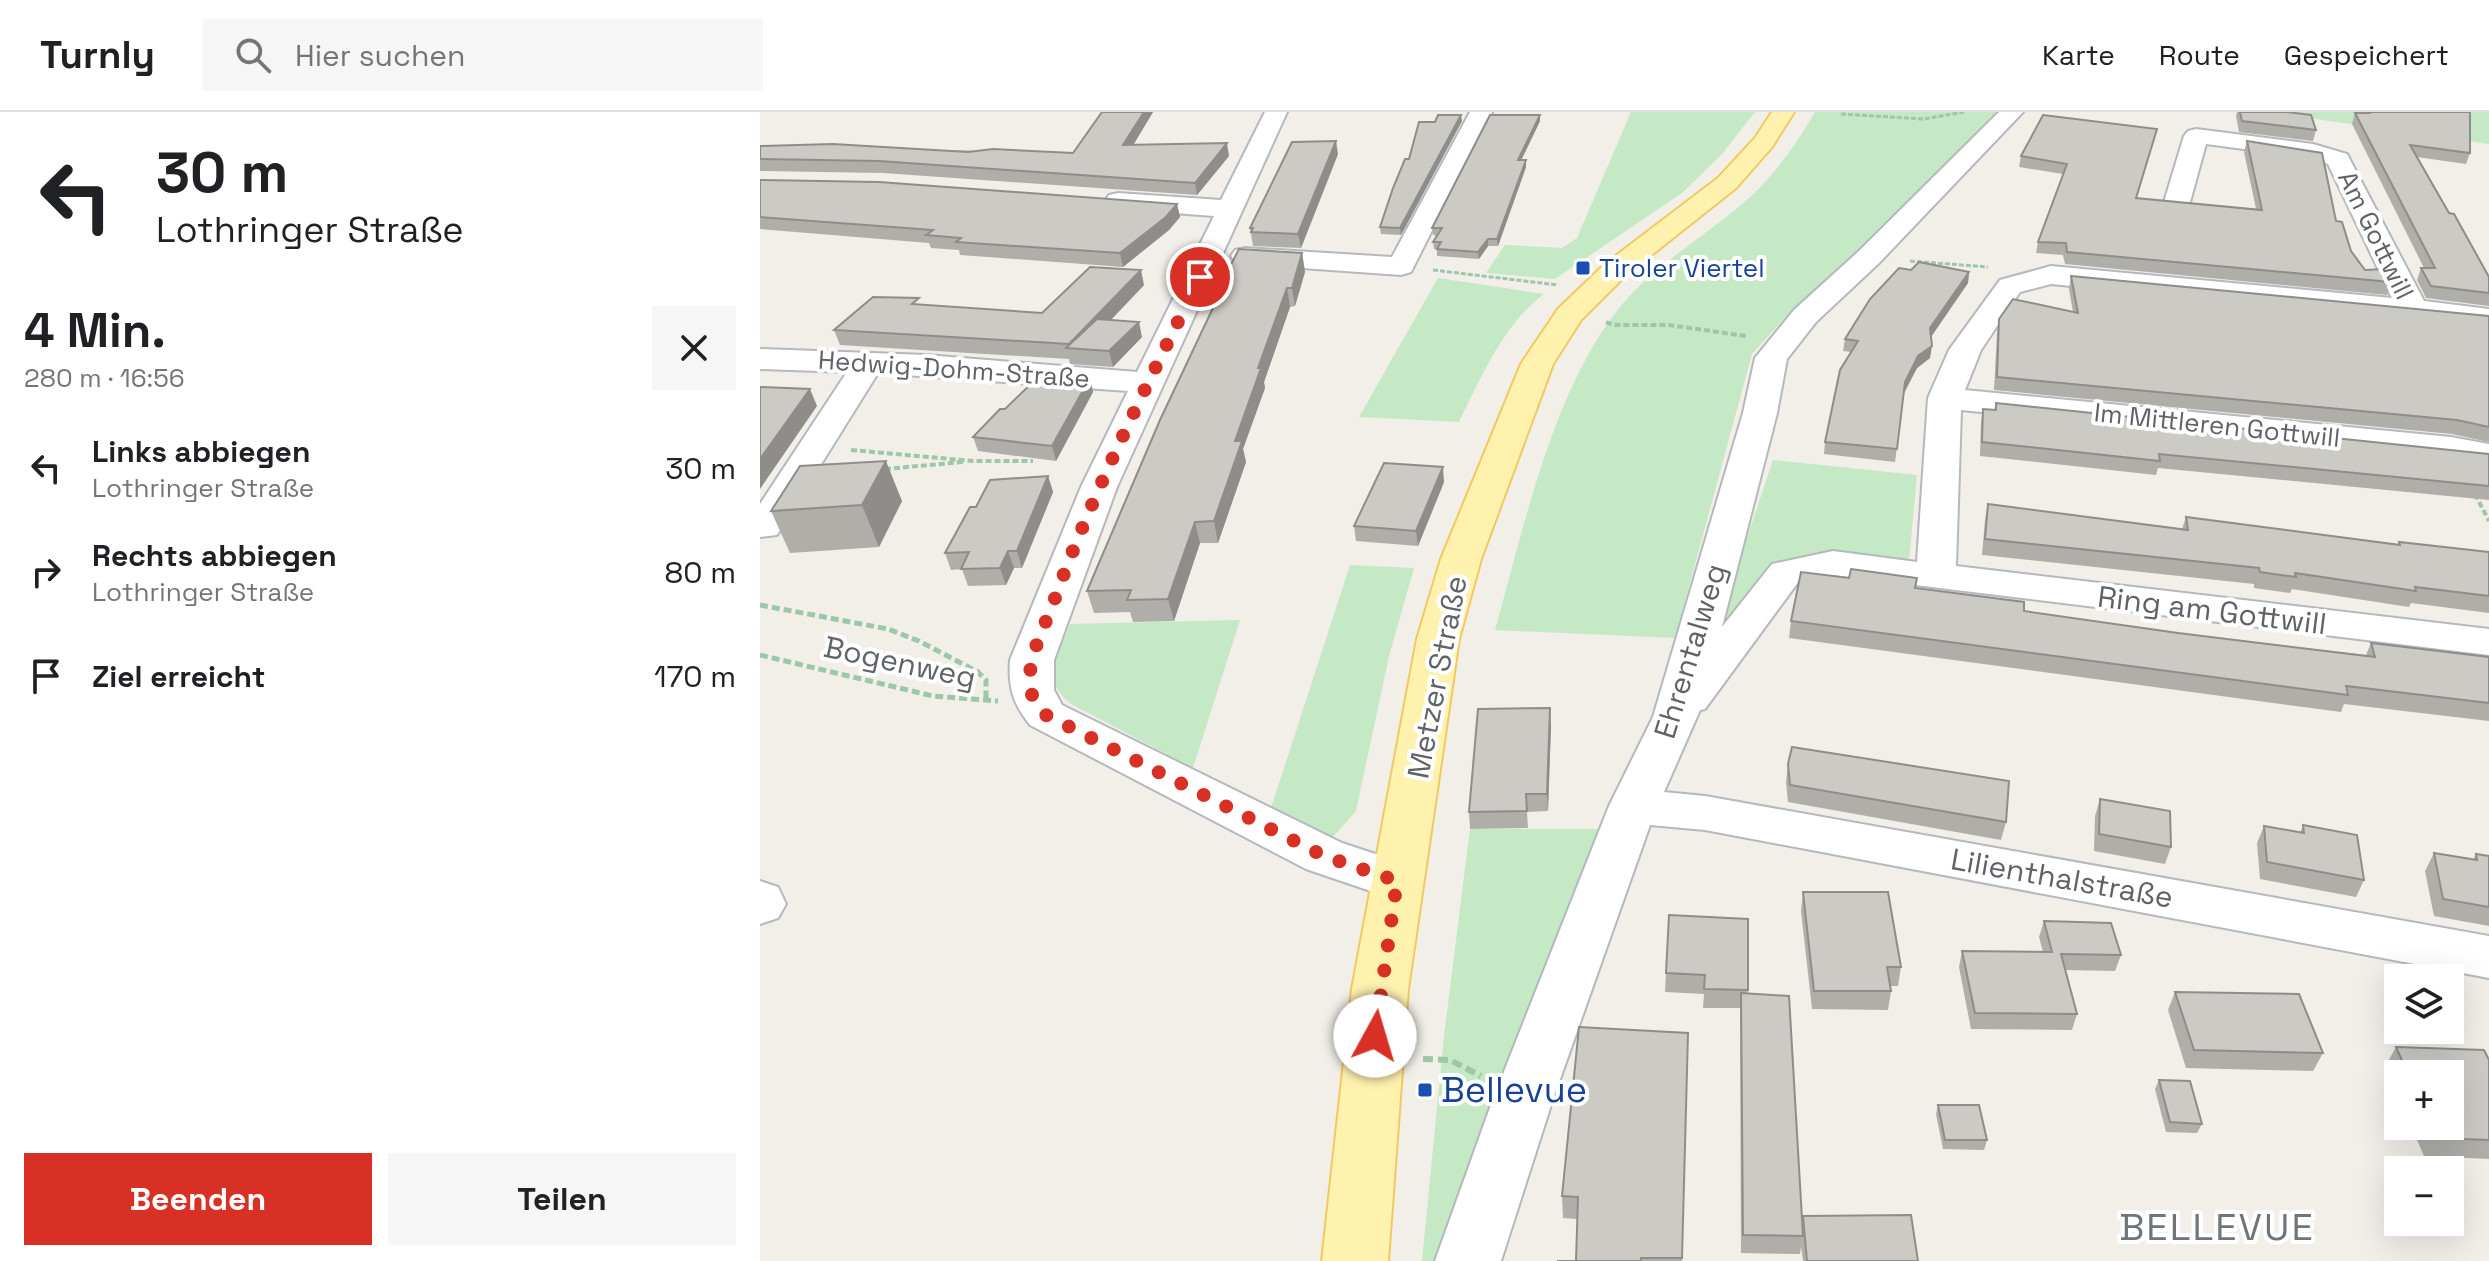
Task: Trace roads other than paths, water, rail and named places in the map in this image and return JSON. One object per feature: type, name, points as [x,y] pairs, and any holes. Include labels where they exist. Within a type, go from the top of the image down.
[{"type":"main road","name":"Metzer Straße","points":[[1355,1261],[1380,989],[1413,803],[1429,687],[1447,604],[1537,364],[1583,299],[1625,262],[1711,198],[1764,142],[1783,112]]},
{"type":"street","points":[[1276,112],[1099,487],[1032,660],[1030,683],[1033,700],[1046,715],[1324,856],[1397,881]]},
{"type":"street","points":[[1211,254],[1401,266],[1481,112]]},
{"type":"street","name":"Ehrentalweg","points":[[1468,1261],[1522,1102],[1633,806],[1676,717],[1760,413],[1771,358],[1805,316],[1869,257],[2012,112]]},
{"type":"street","name":"Am Gottwill","points":[[2177,202],[2198,131],[2313,151],[2338,159],[2413,310]]},
{"type":"street","points":[[1098,199],[1231,209]]},
{"type":"street","points":[[1936,576],[1945,398],[1965,350],[2010,286],[2051,275],[2489,318]]},
{"type":"street","name":"Hedwig-Dohm-Straße","points":[[760,359],[869,362],[1148,383]]},
{"type":"street","points":[[764,527],[869,362]]},
{"type":"street","name":"Im Mittleren Gottwill","points":[[1945,398],[2451,448],[2489,455]]},
{"type":"street","name":"Ring am Gottwill","points":[[1676,717],[1786,572],[1833,563],[2489,642]]},
{"type":"street","name":"Lilienthalstraße","points":[[1633,806],[1705,813],[2489,957]]},
{"type":"place","name":"Tiroler Viertel","points":[[1583,268]]},
{"type":"place","name":"Bellevue","points":[[1425,1090]]},
{"type":"district","name":"BELLEVUE","points":[[2217,1227]]}]
